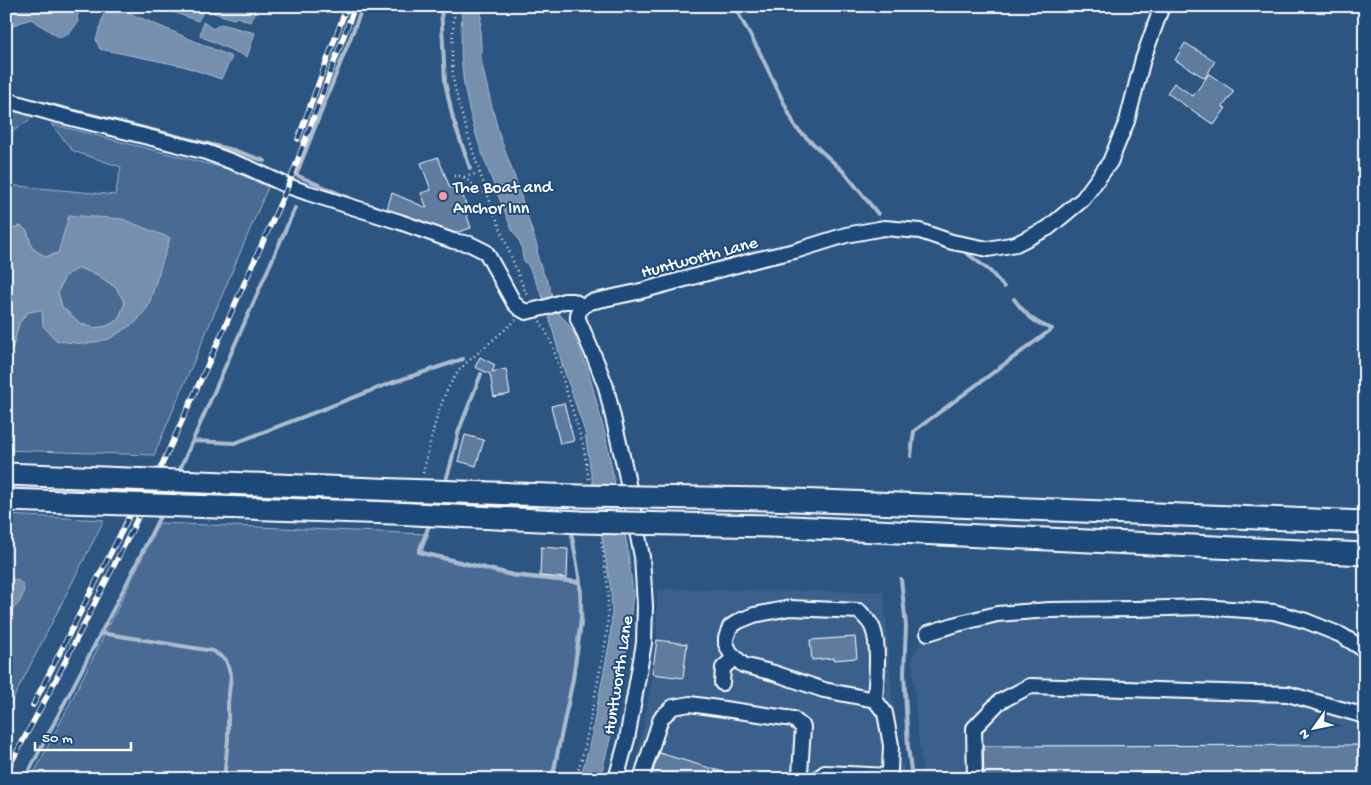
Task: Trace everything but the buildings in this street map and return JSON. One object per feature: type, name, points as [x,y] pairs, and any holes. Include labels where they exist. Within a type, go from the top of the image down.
[{"type":"highway","points":[[6,474],[399,490],[580,496],[768,499],[1365,522]]},
{"type":"highway","points":[[6,500],[581,522],[771,526],[1365,554]]},
{"type":"street","name":"Huntworth Lane","points":[[616,779],[626,738],[644,643],[646,606],[642,557],[626,473],[606,387],[578,319],[578,314],[583,306],[590,302],[645,290],[846,236],[884,228],[920,231],[952,242],[988,249],[1016,244],[1048,228],[1083,199],[1110,162],[1127,121],[1143,58],[1162,6]]},
{"type":"street","points":[[6,100],[206,152],[308,193],[453,241],[470,244],[486,252],[518,308],[536,310],[564,300],[573,301],[583,306]]},
{"type":"street","points":[[928,633],[997,614],[1049,610],[1202,607],[1274,612],[1306,621],[1341,635],[1365,650]]},
{"type":"street","points":[[817,779],[825,773],[889,777],[891,745],[885,713],[875,700],[876,643],[873,628],[866,617],[859,611],[790,608],[754,614],[730,627],[726,644],[730,652],[743,665],[824,690],[875,700]]},
{"type":"street","points":[[722,683],[722,668],[735,657]]},
{"type":"street","points":[[975,779],[974,728],[999,702],[1030,686],[1288,694],[1365,716]]},
{"type":"street","points":[[641,779],[661,718],[672,707],[690,704],[793,720],[803,727],[802,777]]},
{"type":"path","points":[[454,6],[452,43],[454,81],[461,114],[506,246],[551,342],[583,444],[590,482]]},
{"type":"path","points":[[454,176],[464,177],[480,173]]},
{"type":"path","points":[[464,177],[487,194]]},
{"type":"path","points":[[423,473],[440,410],[457,372],[488,343],[536,310]]},
{"type":"path","points":[[576,779],[586,746],[608,626],[608,589],[600,538]]},
{"type":"shaded area","points":[[6,6],[83,6],[77,16],[78,22],[70,33],[60,38],[31,19],[16,24],[6,33]]},
{"type":"shaded area","points":[[106,6],[113,6],[232,57],[221,79],[183,66],[100,49],[96,40]]},
{"type":"shaded area","points":[[170,6],[255,6],[254,17],[250,22],[237,17],[234,19],[204,10],[198,21],[170,11]]},
{"type":"shaded area","points":[[462,6],[482,6],[480,30],[482,65],[499,134],[537,246],[538,259],[544,275],[560,315],[574,334],[588,370],[605,434],[627,545],[633,593],[628,640],[610,739],[600,779],[580,779],[589,747],[610,640],[612,614],[611,590],[585,432],[562,364],[545,302],[524,260],[521,245],[512,230],[472,122],[462,64]]},
{"type":"shaded area","points":[[203,22],[213,29],[221,24],[255,33],[247,57],[200,36]]},
{"type":"shaded area","points":[[6,109],[35,116],[6,136]]},
{"type":"shaded area","points":[[51,124],[228,169],[268,187],[154,455],[6,450],[6,355],[12,350],[19,323],[28,312],[42,309],[109,339],[169,238],[58,253],[45,257],[32,248],[27,231],[21,227],[6,230],[6,185],[115,195],[121,167],[73,151]]},
{"type":"shaded area","points":[[69,215],[122,219],[170,238],[148,307],[136,322],[109,339],[85,344],[57,341],[43,326],[42,310],[28,312],[19,323],[12,350],[6,355],[6,230],[21,226],[27,231],[32,248],[46,257],[58,253]],"holes":[[[79,268],[98,275],[116,288],[125,303],[118,320],[107,326],[95,328],[81,324],[62,307],[58,292],[65,276]]]},
{"type":"shaded area","points":[[79,268],[98,275],[116,288],[125,303],[118,320],[107,326],[95,328],[81,324],[62,307],[58,292],[65,276]]},
{"type":"shaded area","points":[[6,515],[104,520],[6,713],[6,613],[12,611],[18,580],[6,580]]},
{"type":"shaded area","points":[[159,523],[429,534],[423,549],[423,555],[512,577],[582,584],[583,620],[579,648],[554,779],[31,779]]},
{"type":"shaded area","points":[[14,579],[20,582],[24,591],[16,607],[6,613],[6,580]]},
{"type":"shaded area","points":[[657,589],[884,592],[894,721],[895,762],[905,763],[903,779],[633,779],[650,692],[657,638]]},
{"type":"shaded area","points":[[1274,612],[1365,650],[1365,779],[923,779],[912,657],[928,633],[997,614]]},
{"type":"waterway","points":[[356,201],[296,175],[363,6]]},
{"type":"waterway","points":[[441,6],[445,82],[453,119],[470,168]]},
{"type":"waterway","points":[[734,6],[759,51],[796,128],[845,173],[878,214]]},
{"type":"waterway","points":[[43,103],[233,150],[265,161]]},
{"type":"waterway","points":[[178,474],[295,208]]},
{"type":"waterway","points":[[960,250],[990,271],[1004,287]]},
{"type":"waterway","points":[[911,456],[914,431],[1052,329],[1030,317],[1014,299]]},
{"type":"waterway","points":[[193,441],[235,443],[391,383],[463,359]]},
{"type":"waterway","points":[[444,486],[459,430],[481,374]]},
{"type":"waterway","points":[[25,779],[162,512]]},
{"type":"waterway","points":[[431,520],[419,552],[514,575],[580,582]]},
{"type":"waterway","points":[[552,779],[573,679],[581,619],[580,582],[572,536]]},
{"type":"waterway","points":[[901,579],[906,626],[904,673],[908,747],[912,779]]},
{"type":"waterway","points":[[101,633],[213,651],[226,660],[231,676],[224,779]]},
{"type":"railway","points":[[298,139],[347,6]]},
{"type":"railway","points":[[6,772],[51,689],[132,530],[209,362],[288,186],[355,6]]},
{"type":"railway","points":[[33,705],[144,484]]},
{"type":"place","name":"The Boat and Anchor Inn","points":[[443,196]]}]
